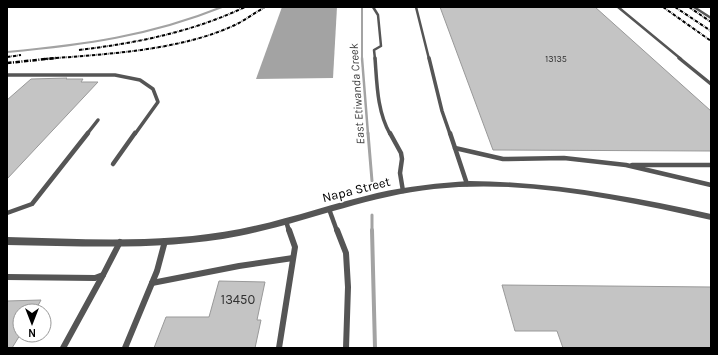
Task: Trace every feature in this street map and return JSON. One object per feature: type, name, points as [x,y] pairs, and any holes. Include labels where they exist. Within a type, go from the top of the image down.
[{"type":"street","name":"Napa Street","points":[[7,241],[120,242],[165,241],[212,237],[286,221],[352,202],[394,193],[433,186],[467,184],[510,184],[592,192],[639,200],[711,217]]},
{"type":"lane","points":[[373,7],[378,15],[381,36],[381,46],[374,50],[380,111],[384,124],[401,153],[402,159],[400,173],[403,192]]},
{"type":"lane","points":[[416,7],[442,111],[467,184]]},
{"type":"lane","points":[[618,7],[711,84]]},
{"type":"lane","points":[[694,7],[711,18]]},
{"type":"lane","points":[[7,75],[115,75],[140,80],[153,89],[158,102],[114,164]]},
{"type":"lane","points":[[7,212],[18,210],[32,204],[98,120]]},
{"type":"lane","points":[[455,148],[503,159],[564,158],[626,165],[711,185]]},
{"type":"lane","points":[[626,165],[711,164]]},
{"type":"lane","points":[[329,209],[346,252],[348,288],[346,348]]},
{"type":"lane","points":[[279,348],[295,247],[286,221]]},
{"type":"lane","points":[[125,348],[160,262],[165,241]]},
{"type":"lane","points":[[63,348],[120,242]]},
{"type":"lane","points":[[152,283],[239,266],[293,258]]},
{"type":"lane","points":[[7,277],[95,278],[103,275]]},
{"type":"shaded area","points":[[282,7],[337,7],[333,78],[256,79]]},
{"type":"building","points":[[440,7],[595,7],[711,111],[711,151],[493,150]]},
{"type":"building","points":[[67,78],[66,79],[83,79],[81,82],[98,82],[7,179],[7,100],[31,79]]},
{"type":"building","points":[[219,281],[265,282],[257,320],[261,320],[255,348],[154,348],[166,317],[209,317]]},
{"type":"building","points":[[502,285],[711,287],[711,348],[563,348],[557,331],[515,331]]},
{"type":"building","points":[[41,300],[39,303],[12,303],[12,343],[15,343],[12,348],[7,348],[7,301]]},
{"type":"waterway","points":[[7,52],[116,38],[169,25],[222,7]]},
{"type":"waterway","name":"East Etiwanda Creek","points":[[362,7],[362,58]]},
{"type":"waterway","name":"East Etiwanda Creek","points":[[362,58],[368,134]]},
{"type":"waterway","name":"East Etiwanda Creek","points":[[368,133],[372,181]]},
{"type":"waterway","name":"East Etiwanda Creek","points":[[372,215],[372,230]]},
{"type":"waterway","name":"East Etiwanda Creek","points":[[372,230],[375,348]]},
{"type":"railway","points":[[79,50],[122,44],[184,30],[225,16],[245,7]]},
{"type":"railway","points":[[56,58],[143,50],[193,40],[239,23],[265,7]]},
{"type":"railway","points":[[663,7],[711,41]]},
{"type":"railway","points":[[675,7],[711,31]]},
{"type":"railway","points":[[689,7],[711,22]]},
{"type":"railway","points":[[7,57],[21,55]]},
{"type":"railway","points":[[7,63],[56,58]]},
{"type":"railway","points":[[44,59],[56,58]]}]
